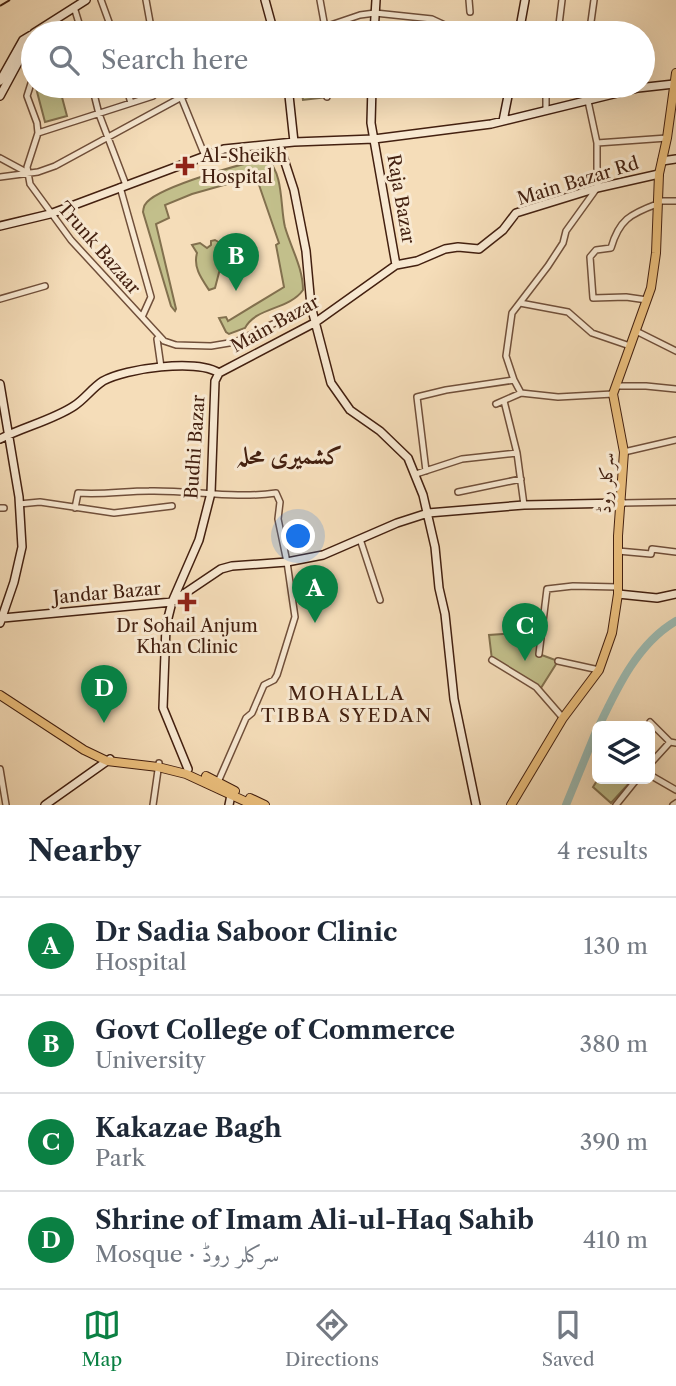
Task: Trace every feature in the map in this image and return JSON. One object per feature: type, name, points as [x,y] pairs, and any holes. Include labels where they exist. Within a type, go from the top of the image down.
[{"type":"main road","points":[[615,390],[647,300],[656,253],[659,174],[676,73]]},
{"type":"main road","name":"سرکلر روڈ","points":[[508,805],[530,777],[563,718],[599,670],[612,633],[618,590],[624,452],[615,390]]},
{"type":"main road","points":[[1,698],[84,750],[106,759],[188,769],[218,782],[253,805]]},
{"type":"main road","points":[[158,765],[265,805]]},
{"type":"street","points":[[58,21],[86,0]]},
{"type":"street","points":[[54,21],[92,0]]},
{"type":"street","points":[[101,0],[109,21]]},
{"type":"street","points":[[146,0],[150,21]]},
{"type":"street","points":[[265,0],[271,21]]},
{"type":"street","points":[[320,0],[324,21]]},
{"type":"street","points":[[375,21],[376,0]]},
{"type":"street","points":[[469,0],[470,12]]},
{"type":"street","points":[[521,21],[525,0]]},
{"type":"street","points":[[559,21],[562,0]]},
{"type":"street","points":[[589,21],[594,0]]},
{"type":"street","points":[[75,9],[78,21]]},
{"type":"street","points":[[346,21],[375,13],[436,21]]},
{"type":"street","points":[[0,81],[21,44]]},
{"type":"street","points":[[0,96],[21,57]]},
{"type":"street","points":[[655,86],[674,84]]},
{"type":"street","points":[[26,173],[38,133],[28,98]]},
{"type":"street","points":[[95,98],[123,186],[151,298],[142,317]]},
{"type":"street","points":[[130,98],[131,103]]},
{"type":"street","points":[[38,133],[147,98]]},
{"type":"street","points":[[0,177],[41,171],[55,166],[179,98]]},
{"type":"street","points":[[181,98],[205,156]]},
{"type":"street","points":[[289,98],[294,142]]},
{"type":"street","name":"Raja Bazar","points":[[372,98],[371,123],[383,178],[396,265]]},
{"type":"street","points":[[503,121],[508,98]]},
{"type":"street","points":[[545,111],[546,98]]},
{"type":"street","points":[[0,226],[50,214],[223,149],[294,142],[374,139],[503,121],[600,98]]},
{"type":"street","points":[[521,393],[506,356],[512,313],[563,243],[566,231],[597,188],[597,143],[589,101]]},
{"type":"street","points":[[597,143],[667,138]]},
{"type":"street","points":[[279,144],[294,190],[312,291],[311,306],[329,376],[335,390],[350,410],[369,422],[401,450],[416,474],[428,513],[445,614],[454,699],[476,805]]},
{"type":"street","points":[[0,158],[26,173]]},
{"type":"street","points":[[662,160],[676,159]]},
{"type":"street","name":"Trunk Bazaar","points":[[26,173],[33,191],[71,240],[159,337]]},
{"type":"street","name":"Main Bazar Rd","points":[[396,265],[416,261],[445,249],[479,248],[503,230],[516,213],[597,188],[659,174]]},
{"type":"street","points":[[647,300],[626,297],[593,298],[590,257],[596,250],[611,248],[617,231],[626,218],[657,202],[676,201]]},
{"type":"street","name":"Main Bazar","points":[[3,437],[75,406],[100,383],[114,376],[161,367],[212,368],[219,373],[316,322],[396,265]]},
{"type":"street","points":[[0,299],[45,286]]},
{"type":"street","points":[[520,303],[568,312],[592,333],[630,346]]},
{"type":"street","points":[[161,367],[157,339],[159,337],[176,345],[211,346],[235,342],[311,306]]},
{"type":"street","points":[[636,331],[676,351]]},
{"type":"street","name":"Budhi Bazar","points":[[188,769],[163,708],[166,626],[172,603],[199,540],[211,493],[215,382],[219,373]]},
{"type":"street","points":[[426,471],[417,397],[514,380]]},
{"type":"street","points":[[0,384],[3,437],[19,504],[22,547],[2,621]]},
{"type":"street","points":[[496,404],[521,393],[558,397],[646,386],[676,389]]},
{"type":"street","points":[[504,401],[517,453],[524,505]]},
{"type":"street","points":[[624,452],[676,440]]},
{"type":"street","points":[[416,474],[462,459],[517,453]]},
{"type":"street","points":[[458,492],[521,479]]},
{"type":"street","points":[[75,508],[78,494],[148,491],[257,495],[276,493],[280,502],[278,521],[295,617],[277,675],[274,680],[264,685],[252,713],[246,718],[218,782]]},
{"type":"street","points":[[19,504],[40,502],[114,513],[172,506]]},
{"type":"street","points":[[622,503],[676,502]]},
{"type":"street","name":"Jandar Bazar","points":[[2,621],[172,603],[221,569],[323,555],[407,519],[428,513],[524,505],[622,503]]},
{"type":"street","points":[[360,539],[380,600]]},
{"type":"street","points":[[618,551],[651,554],[652,549],[676,552]]},
{"type":"street","points":[[539,654],[547,589],[573,586],[618,590],[657,598],[676,594]]},
{"type":"street","points":[[0,594],[9,597]]},
{"type":"street","points":[[492,660],[536,687],[563,718]]},
{"type":"street","points":[[558,661],[599,670]]},
{"type":"street","points":[[655,726],[673,742],[655,759]]},
{"type":"street","points":[[45,805],[106,759]]},
{"type":"street","points":[[152,805],[158,765]]},
{"type":"street","points":[[0,769],[6,805]]},
{"type":"street","points":[[655,778],[676,790]]},
{"type":"street","points":[[620,804],[634,784]]},
{"type":"street","points":[[229,805],[231,792]]},
{"type":"shaded area","points":[[39,98],[62,98],[67,116],[45,122]]},
{"type":"shaded area","points":[[267,159],[279,182],[285,227],[299,266],[303,290],[290,301],[257,316],[245,328],[229,334],[219,318],[226,317],[228,321],[284,287],[276,245],[279,243],[258,182],[252,177],[192,194],[165,205],[169,218],[156,224],[175,311],[171,306],[143,212],[144,207],[155,196],[185,182]]},
{"type":"shaded area","points":[[211,241],[222,244],[222,261],[215,288],[209,290],[198,272],[197,253],[192,245],[200,243],[207,248]]},
{"type":"shaded area","points":[[541,631],[539,654],[558,661],[539,691],[492,660],[489,635]]},
{"type":"shaded area","points":[[595,784],[628,784],[611,803],[593,787]]},
{"type":"waterway","points":[[602,721],[630,667],[650,641],[676,621]]},
{"type":"waterway","points":[[566,805],[592,741]]},
{"type":"railway","points":[[0,6],[10,0]]},
{"type":"place","name":"Al-Sheikh Hospital","points":[[185,166]]},
{"type":"place","name":"Govt College of Commerce","points":[[236,291]]},
{"type":"place","name":"Dr Sohail Anjum Khan Clinic","points":[[187,602]]},
{"type":"place","name":"Dr Sadia Saboor Clinic","points":[[315,623]]},
{"type":"place","name":"Kakazae Bagh","points":[[525,661]]},
{"type":"place","name":"Shrine of Imam Ali-ul-Haq Sahib","points":[[104,723]]},
{"type":"district","name":"کشمیری محلہ","points":[[289,456]]},
{"type":"district","name":"MOHALLA TIBBA SYEDAN","points":[[347,704]]}]
